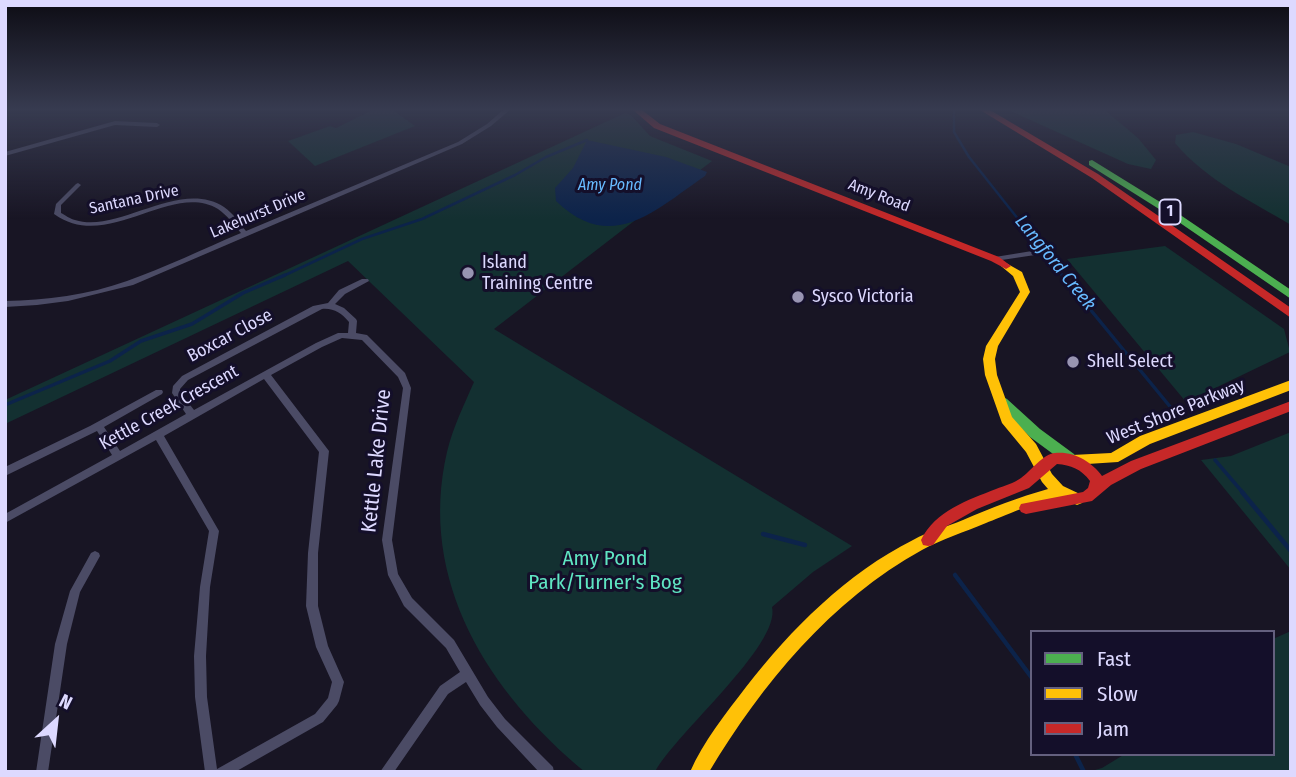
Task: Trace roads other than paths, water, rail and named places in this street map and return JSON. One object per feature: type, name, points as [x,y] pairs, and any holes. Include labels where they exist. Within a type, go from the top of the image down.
[{"type":"main road","name":"Amy Road","points":[[708,146],[995,259],[1018,274],[1025,287],[1023,297],[992,346],[989,359],[991,375],[1006,419],[1044,468]]},
{"type":"main road","name":"1","points":[[1047,146],[1180,235],[1291,314]]},
{"type":"main road","name":"1","points":[[1062,146],[1118,177],[1291,295]]},
{"type":"main road","points":[[1180,235],[1211,251],[1291,304]]},
{"type":"main road","name":"West Shore Parkway","points":[[1073,460],[1103,460],[1291,385]]},
{"type":"main road","name":"Amy Road","points":[[1001,400],[1035,433],[1073,460]]},
{"type":"main road","name":"West Shore Parkway","points":[[1094,493],[1106,481],[1136,465],[1291,406]]},
{"type":"main road","points":[[1059,450],[1089,455],[1123,450]]},
{"type":"main road","points":[[928,540],[943,522],[972,505],[1024,484],[1054,458],[1073,460],[1096,476],[1098,485],[1094,493],[1077,499],[991,514]]},
{"type":"main road","points":[[1044,468],[1050,483],[1061,492],[1077,499]]},
{"type":"main road","points":[[699,772],[712,748],[764,676],[809,626],[884,566],[928,540],[954,532],[1007,506],[1061,492]]},
{"type":"street","points":[[5,154],[32,146]]},
{"type":"street","name":"Lakehurst Drive","points":[[5,304],[49,303],[91,295],[130,283],[452,146]]},
{"type":"street","name":"Santana Drive","points":[[78,184],[58,205],[57,214],[67,222],[86,225],[106,222],[182,202],[204,201],[220,207],[245,234]]},
{"type":"street","points":[[995,259],[1032,253]]},
{"type":"street","name":"Boxcar Close","points":[[192,415],[176,393],[176,388],[185,378],[316,308],[331,304],[342,292],[365,281]]},
{"type":"street","points":[[331,304],[342,308],[354,321],[352,334]]},
{"type":"street","name":"Kettle Creek Crescent","points":[[5,519],[328,340],[352,334]]},
{"type":"street","name":"Kettle Lake Drive","points":[[352,334],[370,342],[402,375],[407,388],[387,540],[393,575],[408,602],[450,644],[501,723],[548,772]]},
{"type":"street","points":[[222,772],[319,718],[328,709],[337,692],[338,682],[322,647],[312,606],[313,553],[324,451],[266,375]]},
{"type":"street","points":[[5,472],[159,392]]},
{"type":"street","points":[[98,425],[118,456]]},
{"type":"street","points":[[158,434],[214,531],[205,587],[200,656],[201,697],[211,772]]},
{"type":"street","points":[[43,772],[61,644],[75,591],[95,555]]},
{"type":"street","points":[[386,772],[444,690],[467,674]]},
{"type":"water","name":"Amy Pond","points":[[584,146],[616,146],[666,157],[707,172],[651,213],[633,222],[615,226],[596,225],[576,217],[556,201],[555,188],[573,168]]},
{"type":"waterway","points":[[281,277],[362,239],[422,219],[572,146]]},
{"type":"waterway","name":"Langford Creek","points":[[963,146],[1064,277]]},
{"type":"waterway","points":[[5,405],[110,361],[141,341],[192,324],[243,293],[285,275]]},
{"type":"waterway","name":"Langford Creek","points":[[1062,275],[1172,409]]},
{"type":"waterway","name":"Langford Creek","points":[[1215,460],[1244,494]]},
{"type":"waterway","name":"Langford Creek","points":[[1242,492],[1291,551]]},
{"type":"waterway","points":[[763,534],[805,545]]},
{"type":"waterway","points":[[955,575],[1030,675]]},
{"type":"waterway","points":[[1076,756],[1084,772]]},
{"type":"place","name":"Island Training Centre","points":[[468,273]]},
{"type":"place","name":"Sysco Victoria","points":[[798,297]]},
{"type":"place","name":"Shell Select","points":[[1073,362]]},
{"type":"park label","name":"Amy Pond Park/Turner's Bog","points":[[605,571]]}]
